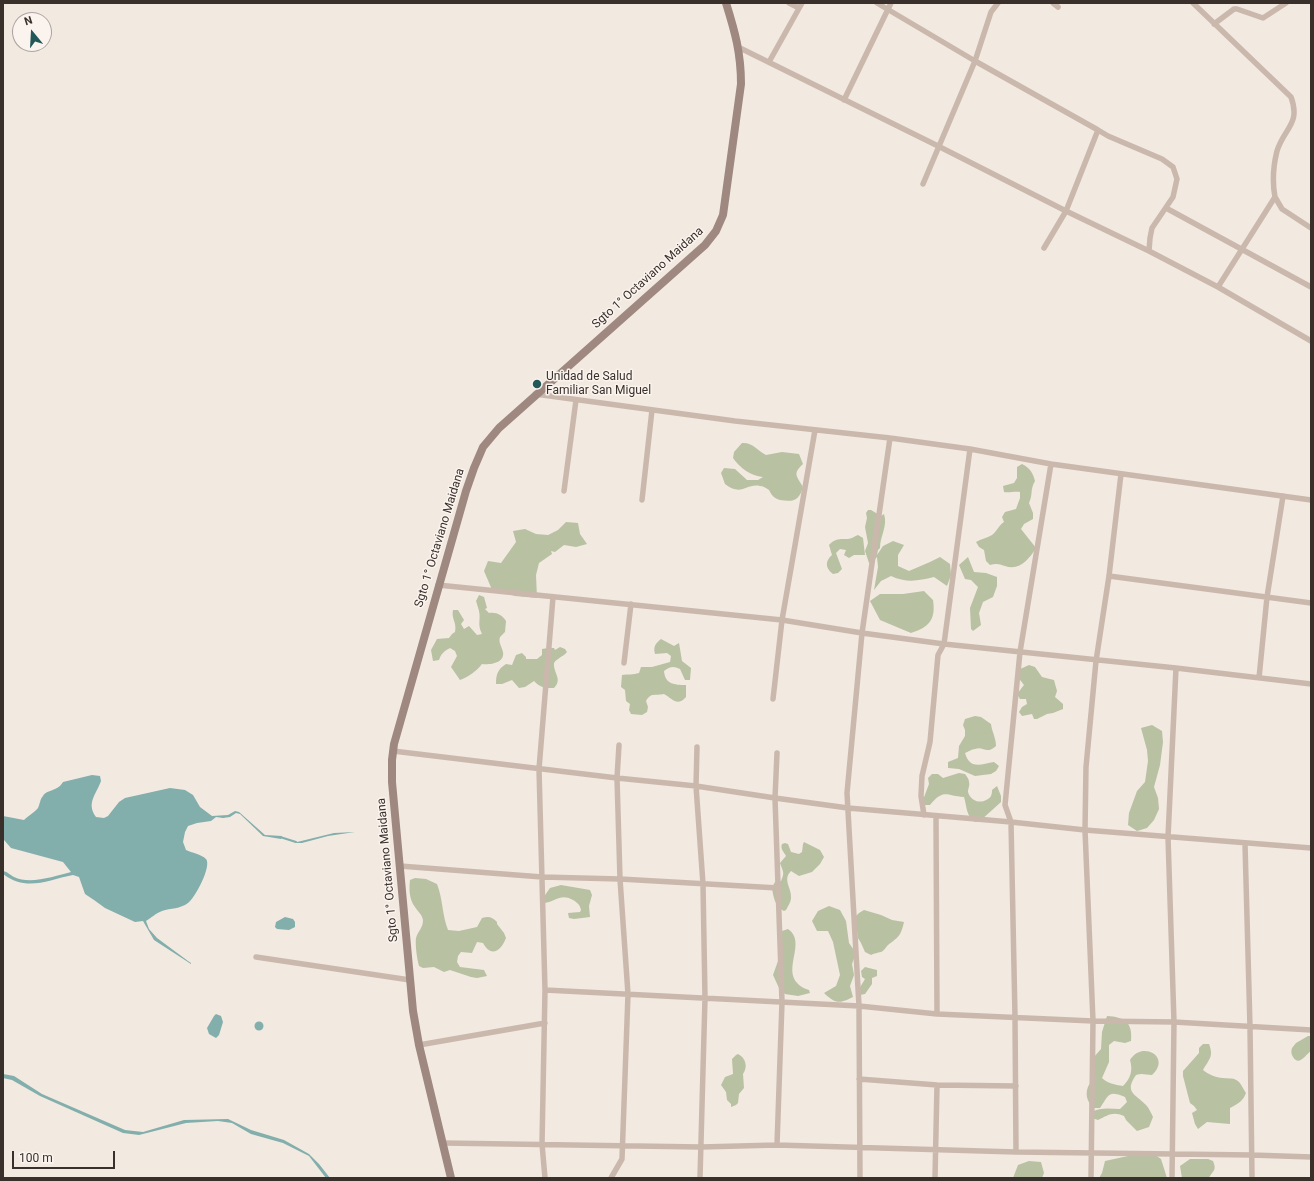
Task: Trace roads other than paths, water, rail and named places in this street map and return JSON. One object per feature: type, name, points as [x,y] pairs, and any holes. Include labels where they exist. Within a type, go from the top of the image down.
[{"type":"main road","name":"Sgto 1° Octaviano Maidana","points":[[451,1178],[419,1045],[413,1011],[392,782],[394,744],[438,585],[466,491],[483,447],[499,428],[535,394],[705,245],[716,231],[723,215],[741,84],[741,62],[726,3]]},
{"type":"street","points":[[769,62],[800,6],[789,3]]},
{"type":"street","points":[[877,3],[975,61],[1108,136],[1162,159],[1173,167],[1177,179],[1173,197],[1152,228],[1149,250]]},
{"type":"street","points":[[844,100],[891,3]]},
{"type":"street","points":[[923,184],[975,61],[991,12],[998,3]]},
{"type":"street","points":[[1193,3],[1291,97],[1295,112],[1277,150],[1273,170],[1272,186],[1274,197],[1282,208],[1311,228]]},
{"type":"street","points":[[1214,24],[1234,9],[1263,18],[1286,3]]},
{"type":"street","points":[[738,47],[1066,211],[1149,250],[1218,286],[1311,341]]},
{"type":"street","points":[[1044,248],[1066,211],[1098,130]]},
{"type":"street","points":[[1218,286],[1274,197]]},
{"type":"street","points":[[1166,208],[1311,287]]},
{"type":"street","points":[[535,394],[735,422],[890,438],[970,449],[1051,464],[1311,500]]},
{"type":"street","points":[[564,491],[576,400]]},
{"type":"street","points":[[642,500],[652,410]]},
{"type":"street","points":[[773,699],[782,620],[815,430]]},
{"type":"street","points":[[860,1178],[859,1006],[847,793],[862,633],[890,438]]},
{"type":"street","points":[[924,815],[921,796],[922,776],[930,742],[938,654],[944,644],[970,449]]},
{"type":"street","points":[[1016,1152],[1011,822],[1005,805],[1020,652],[1051,464]]},
{"type":"street","points":[[1091,1178],[1093,1021],[1085,830],[1086,767],[1096,661],[1109,576],[1121,474]]},
{"type":"street","points":[[1259,678],[1266,597],[1283,496]]},
{"type":"street","points":[[1109,576],[1311,603]]},
{"type":"street","points":[[438,585],[782,620],[944,644],[1096,661],[1176,668],[1311,684]]},
{"type":"street","points":[[545,1178],[542,1144],[545,990],[539,769],[553,597]]},
{"type":"street","points":[[624,663],[631,604]]},
{"type":"street","points":[[1172,1178],[1174,1022],[1168,837],[1176,668]]},
{"type":"street","points":[[611,1178],[622,1159],[628,994],[620,879],[617,778],[618,745]]},
{"type":"street","points":[[697,747],[696,786],[703,884],[705,998],[700,1178]]},
{"type":"street","points":[[393,751],[696,786],[848,808],[1245,844],[1311,848]]},
{"type":"street","points":[[776,1146],[782,1002],[775,798],[777,753]]},
{"type":"street","points":[[936,817],[937,1014]]},
{"type":"street","points":[[1245,844],[1252,1178]]},
{"type":"street","points":[[400,866],[542,877],[620,879],[778,888]]},
{"type":"street","points":[[256,957],[410,980]]},
{"type":"street","points":[[545,990],[859,1006],[937,1014],[1093,1021],[1174,1022],[1311,1030]]},
{"type":"street","points":[[419,1045],[545,1023]]},
{"type":"street","points":[[859,1079],[937,1085],[1016,1086]]},
{"type":"street","points":[[935,1178],[937,1150],[937,1085]]},
{"type":"street","points":[[443,1143],[701,1147],[776,1146],[1016,1152],[1252,1155],[1311,1158]]},
{"type":"water","points":[[92,775],[100,776],[101,781],[92,803],[93,812],[96,817],[104,818],[108,816],[119,802],[125,798],[170,788],[185,790],[193,795],[200,807],[212,816],[228,815],[235,811],[239,812],[265,835],[282,836],[281,839],[263,836],[240,814],[236,813],[230,817],[216,817],[211,821],[188,826],[183,842],[186,850],[204,857],[207,863],[207,868],[202,882],[195,895],[188,903],[160,912],[146,921],[149,929],[157,938],[191,964],[154,940],[143,921],[135,922],[105,908],[85,894],[79,877],[73,875],[46,882],[29,884],[12,879],[3,874],[3,871],[20,879],[35,880],[71,872],[63,862],[11,848],[4,840],[3,836],[3,816],[24,820],[38,808],[42,797],[47,792],[58,787],[63,782]]},
{"type":"water","points":[[355,832],[328,836],[302,843],[293,843],[334,833]]},
{"type":"water","points":[[285,917],[293,919],[295,922],[295,927],[289,930],[277,929],[275,927],[276,922]]},
{"type":"water","points":[[216,1014],[221,1016],[223,1022],[219,1035],[216,1038],[209,1034],[207,1028]]},
{"type":"water","points":[[257,1022],[261,1022],[263,1026],[261,1030],[257,1030],[255,1028],[255,1024]]},
{"type":"water","points":[[3,1074],[14,1076],[42,1094],[125,1130],[143,1132],[184,1120],[228,1119],[251,1130],[284,1140],[309,1154],[330,1178],[326,1178],[309,1156],[283,1143],[251,1134],[232,1123],[218,1121],[186,1123],[139,1135],[123,1133],[40,1096],[12,1080],[3,1078]]},
{"type":"waterway","points":[[280,837],[296,842]]},
{"type":"place","name":"Unidad de Salud Familiar San Miguel","points":[[537,384]]}]
